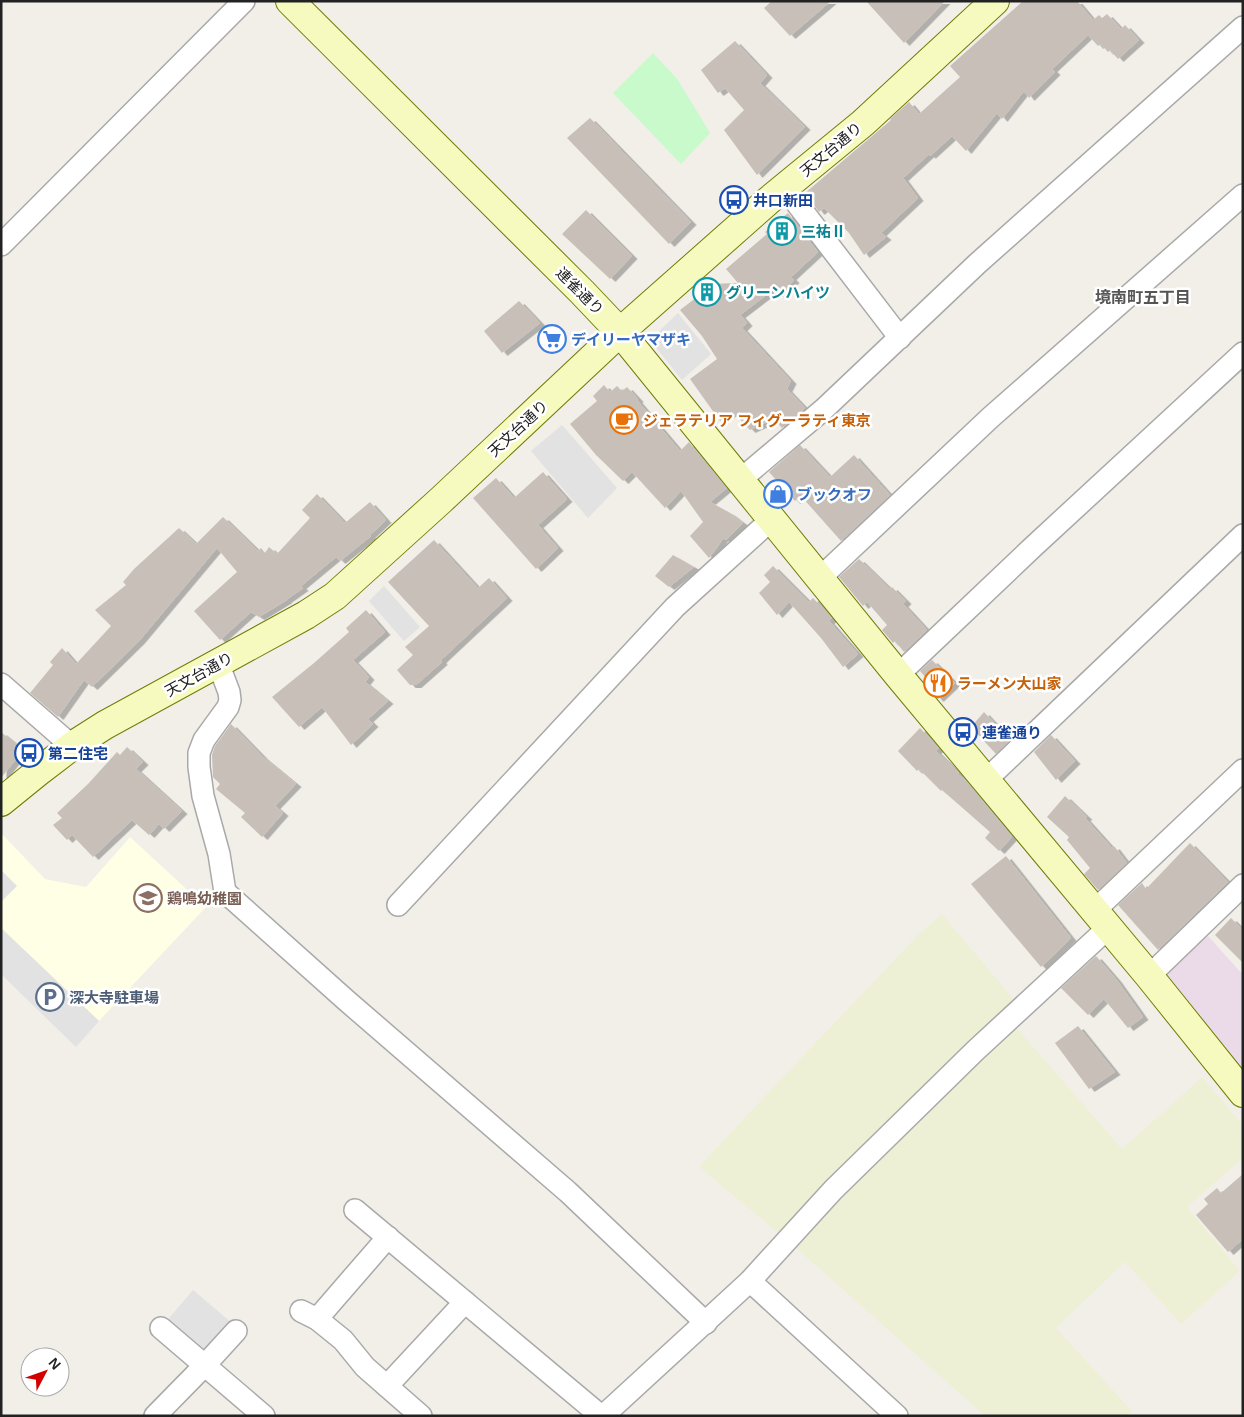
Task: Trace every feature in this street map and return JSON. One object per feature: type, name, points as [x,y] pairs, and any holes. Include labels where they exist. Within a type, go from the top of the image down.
[{"type":"main road","name":"連雀通り","points":[[290,1],[620,332],[771,520],[1149,976],[1243,1093]]},
{"type":"main road","name":"天文台通り","points":[[1,802],[72,746],[105,725],[306,615],[335,596],[441,500],[620,332],[768,200],[863,123],[995,1]]},
{"type":"street","points":[[1,245],[244,1]]},
{"type":"street","points":[[740,480],[824,409],[978,263],[1243,27]]},
{"type":"street","points":[[785,188],[900,338]]},
{"type":"street","points":[[820,578],[990,417],[1243,195]]},
{"type":"street","points":[[898,675],[1034,546],[1243,353]]},
{"type":"street","points":[[398,905],[675,607],[771,520]]},
{"type":"street","points":[[986,780],[1243,535]]},
{"type":"street","points":[[218,663],[229,692],[230,700],[228,707],[204,740],[199,753],[199,767],[203,796],[219,854],[225,892],[347,1001],[568,1192],[706,1323]]},
{"type":"street","points":[[1,684],[72,746]]},
{"type":"street","points":[[355,1210],[602,1416],[750,1281],[833,1190],[976,1050],[1243,770]]},
{"type":"street","points":[[1149,976],[1243,885]]},
{"type":"street","points":[[388,1237],[309,1315],[343,1340],[365,1367],[421,1416]]},
{"type":"street","points":[[750,1281],[897,1416]]},
{"type":"street","points":[[387,1386],[465,1302]]},
{"type":"street","points":[[162,1328],[264,1416]]},
{"type":"street","points":[[155,1416],[236,1331]]},
{"type":"shaded area","points":[[678,313],[711,354],[682,380],[654,345],[653,337]]},
{"type":"shaded area","points":[[562,425],[617,488],[588,518],[531,451]]},
{"type":"shaded area","points":[[384,586],[420,627],[404,641],[369,601]]},
{"type":"shaded area","points":[[1,833],[45,879],[86,887],[130,837],[206,907],[99,1021],[1,928]]},
{"type":"shaded area","points":[[1,870],[17,886],[1,902]]},
{"type":"shaded area","points":[[942,914],[1016,1002],[783,1237],[699,1167],[918,935]]},
{"type":"shaded area","name":"深大寺駐車場","points":[[1,928],[99,1021],[76,1047],[1,974]]},
{"type":"shaded area","points":[[1208,936],[1243,975],[1243,1075],[1162,976]]},
{"type":"shaded area","points":[[1016,1027],[1122,1149],[1202,1077],[1243,1125],[1243,1158],[1187,1207],[1240,1271],[1181,1324],[1125,1262],[1056,1328],[1132,1411],[1127,1416],[985,1416],[795,1247],[855,1180]]},
{"type":"shaded area","points":[[193,1290],[233,1324],[209,1351],[200,1352],[165,1323]]},
{"type":"green space","points":[[653,53],[678,80],[710,133],[681,164],[613,93]]},
{"type":"building","points":[[772,1],[831,1],[790,36],[764,8]]},
{"type":"building","points":[[866,1],[945,1],[904,43]]},
{"type":"building","points":[[1023,1],[1077,1],[1093,20],[1099,15],[1102,18],[1107,14],[1121,29],[1125,25],[1139,40],[1118,59],[1101,44],[1098,46],[1088,35],[1052,69],[1055,72],[1029,98],[1024,91],[1002,119],[997,113],[966,151],[952,136],[903,178],[918,198],[881,233],[886,237],[864,255],[849,233],[824,208],[819,212],[805,193],[891,120],[909,102],[919,114],[960,77],[950,66]]},
{"type":"building","points":[[735,41],[767,75],[760,83],[805,127],[757,175],[724,130],[744,110],[725,88],[718,93],[701,70]]},
{"type":"building","points":[[590,118],[691,222],[669,244],[567,138]]},
{"type":"building","points":[[586,210],[632,256],[610,279],[562,234]]},
{"type":"building","points":[[788,213],[818,252],[791,277],[794,280],[779,296],[774,289],[740,315],[747,323],[742,328],[791,381],[787,389],[805,408],[782,428],[774,419],[750,430],[733,412],[720,421],[690,379],[717,359],[702,336],[680,310],[697,297],[696,295],[709,284],[738,283],[726,269],[767,234],[765,232]]},
{"type":"building","points":[[519,301],[540,323],[502,353],[484,331]]},
{"type":"building","points":[[604,385],[610,392],[617,386],[622,391],[627,387],[680,451],[689,442],[727,488],[710,502],[743,523],[726,540],[723,538],[709,558],[690,536],[703,522],[681,491],[665,508],[632,472],[623,481],[596,455],[570,424],[597,401],[593,396]]},
{"type":"building","points":[[800,445],[830,477],[854,455],[890,495],[841,541],[801,496],[795,501],[769,472]]},
{"type":"building","points":[[543,472],[567,499],[538,525],[558,548],[536,569],[473,498],[496,478],[514,498]]},
{"type":"building","points":[[317,494],[345,523],[370,502],[386,520],[371,536],[340,561],[336,557],[301,586],[303,588],[287,600],[259,617],[251,612],[220,640],[194,611],[237,572],[217,548],[139,641],[92,687],[84,680],[58,717],[30,693],[53,665],[50,662],[62,648],[76,664],[111,626],[95,610],[126,585],[123,582],[134,569],[179,528],[196,544],[223,517],[258,551],[261,548],[265,553],[269,547],[277,554],[310,518],[302,510]]},
{"type":"building","points":[[434,540],[478,588],[489,578],[507,598],[441,660],[442,662],[416,685],[410,685],[397,670],[413,655],[405,647],[429,626],[388,582]]},
{"type":"building","points":[[673,555],[694,567],[669,587],[655,576]]},
{"type":"building","points":[[859,559],[890,589],[892,587],[906,601],[903,604],[927,630],[904,652],[882,630],[887,625],[867,602],[863,606],[839,577]]},
{"type":"building","points":[[773,566],[809,602],[813,598],[832,618],[829,621],[858,654],[843,667],[821,638],[789,602],[777,615],[759,593],[770,582],[764,575]]},
{"type":"building","points":[[366,610],[385,632],[353,660],[369,677],[365,682],[388,701],[368,719],[373,724],[351,745],[322,707],[299,727],[272,697],[349,632],[346,628]]},
{"type":"building","name":"ラーメン大山家","points":[[932,660],[955,683],[938,699],[923,681],[926,678],[920,671]]},
{"type":"building","points":[[984,712],[1010,740],[996,754],[971,727]]},
{"type":"building","points":[[231,724],[263,757],[296,784],[275,806],[283,813],[262,837],[241,817],[245,813],[216,789],[220,784],[213,777],[212,755],[215,746]]},
{"type":"building","points":[[920,728],[939,748],[936,751],[968,783],[1012,837],[999,851],[985,838],[990,832],[941,791],[919,769],[917,771],[898,751]]},
{"type":"building","points":[[1,732],[23,750],[1,778]]},
{"type":"building","points":[[1051,735],[1075,761],[1056,780],[1034,752]]},
{"type":"building","points":[[127,747],[143,762],[136,769],[182,811],[164,829],[159,824],[149,835],[132,820],[93,857],[72,835],[67,840],[53,825],[62,818],[57,813],[88,784],[117,752],[120,755]]},
{"type":"building","points":[[1065,796],[1087,817],[1085,818],[1112,848],[1114,846],[1127,863],[1098,890],[1084,874],[1090,868],[1067,840],[1069,837],[1047,817]]},
{"type":"building","points":[[1190,843],[1228,882],[1158,950],[1118,905],[1142,883],[1146,889]]},
{"type":"building","points":[[1006,856],[1071,938],[1041,967],[971,884]]},
{"type":"building","points":[[1231,918],[1243,930],[1243,963],[1215,935]]},
{"type":"building","points":[[1096,956],[1116,979],[1143,1017],[1128,1028],[1104,999],[1088,1015],[1061,988]]},
{"type":"building","points":[[1078,1026],[1115,1072],[1089,1089],[1055,1043]]},
{"type":"building","points":[[1243,1174],[1243,1239],[1228,1252],[1196,1215],[1208,1204],[1204,1199],[1217,1188],[1221,1193]]},
{"type":"place","name":"井口新田","points":[[734,200]]},
{"type":"place","name":"三祐Ⅱ","points":[[782,231]]},
{"type":"place","name":"グリーンハイツ","points":[[707,292]]},
{"type":"place","name":"デイリーヤマザキ","points":[[552,339]]},
{"type":"place","name":"ジェラテリア フィグーラティ東京","points":[[624,420]]},
{"type":"place","name":"ブックオフ","points":[[778,494]]},
{"type":"place","name":"ラーメン大山家","points":[[938,683]]},
{"type":"place","name":"連雀通り","points":[[963,732]]},
{"type":"place","name":"第二住宅","points":[[29,753]]},
{"type":"place","name":"鶏鳴幼稚園","points":[[148,898]]},
{"type":"place","name":"深大寺駐車場","points":[[50,997]]},
{"type":"district","name":"境南町五丁目","points":[[1143,297]]}]
